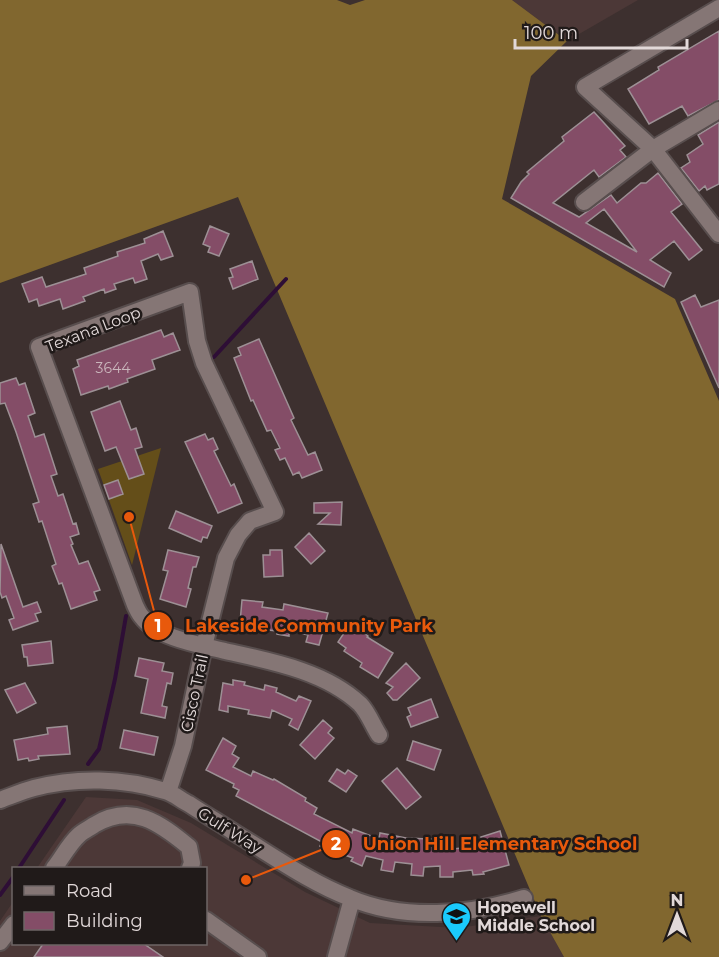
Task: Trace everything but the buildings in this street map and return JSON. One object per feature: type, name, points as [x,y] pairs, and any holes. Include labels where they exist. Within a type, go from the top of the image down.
[{"type":"street","points":[[719,8],[585,87],[653,148],[719,234]]},
{"type":"street","points":[[584,202],[653,148],[719,110]]},
{"type":"street","name":"Texana Loop","points":[[204,646],[172,637],[142,618],[135,605],[39,347],[190,292],[197,342],[204,363],[275,512]]},
{"type":"street","name":"Cisco Trail","points":[[168,792],[183,746],[204,646],[222,570],[230,547],[250,521],[275,512]]},
{"type":"street","points":[[204,646],[302,671],[336,686],[361,705],[379,735]]},
{"type":"street","name":"Gulf Way","points":[[0,800],[35,788],[72,782],[133,783],[168,792],[316,882],[352,899],[402,911],[460,912],[497,907],[524,898]]},
{"type":"street","points":[[55,867],[79,835],[105,819],[127,814],[147,818],[169,830],[189,847],[192,863],[190,867]]},
{"type":"street","points":[[336,957],[352,899]]},
{"type":"street","points":[[207,921],[258,957]]},
{"type":"street","points":[[0,942],[12,927]]},
{"type":"shaded area","points":[[0,0],[337,0],[350,5],[365,0],[512,0],[567,41],[531,76],[502,199],[675,299],[719,401],[719,957],[564,957],[541,916],[238,197],[0,283]]},
{"type":"shaded area","points":[[512,0],[638,0],[567,41]]},
{"type":"shaded area","points":[[161,448],[132,565],[98,469]]},
{"type":"shaded area","points":[[86,797],[137,800],[191,823],[305,892],[370,923],[458,928],[541,916],[564,957],[0,957],[0,921],[12,903],[12,945],[207,945],[207,867],[38,867]]},
{"type":"waterway","points":[[214,357],[286,279]]},
{"type":"waterway","points":[[88,764],[99,749],[126,616]]},
{"type":"waterway","points":[[20,867],[64,800]]},
{"type":"waterway","points":[[0,895],[12,879]]},
{"type":"place","name":"Lakeside Community Park","points":[[129,517]]},
{"type":"place","name":"Union Hill Elementary School","points":[[246,880]]},
{"type":"place","name":"Hopewell Middle School","points":[[456,942]]}]
